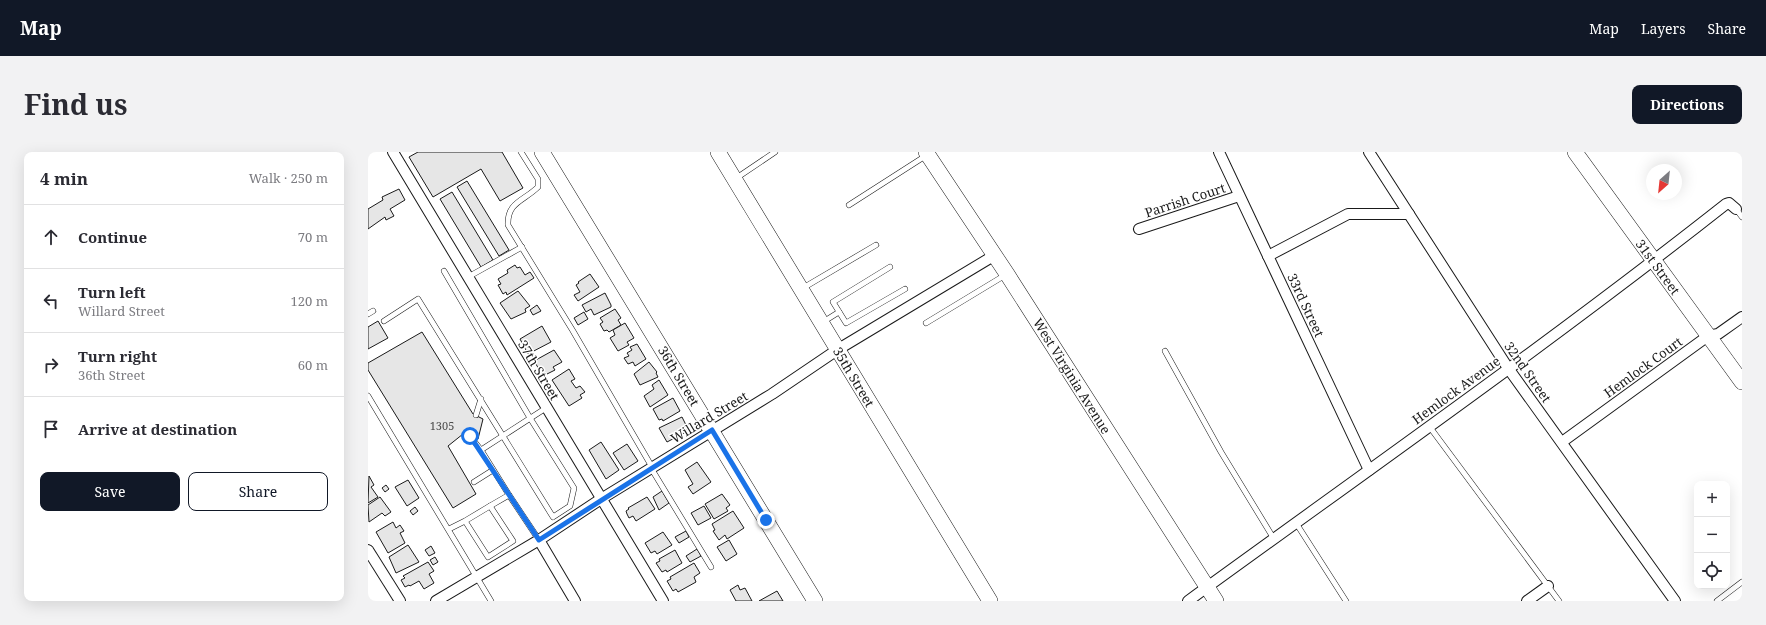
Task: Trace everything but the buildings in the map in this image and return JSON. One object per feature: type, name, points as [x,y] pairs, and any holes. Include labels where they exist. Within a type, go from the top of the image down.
[{"type":"street","name":"37th Street","points":[[393,152],[663,601]]},
{"type":"street","name":"36th Street","points":[[542,152],[815,601]]},
{"type":"street","name":"35th Street","points":[[718,152],[990,601]]},
{"type":"street","name":"33rd Street","points":[[1219,152],[1369,470]]},
{"type":"street","name":"32nd Street","points":[[1369,152],[1508,368],[1675,601]]},
{"type":"street","name":"31st Street","points":[[1575,152],[1742,382]]},
{"type":"street","name":"West Virginia Avenue","points":[[927,153],[1008,274],[1216,601]]},
{"type":"street","name":"Parrish Court","points":[[1139,229],[1239,196]]},
{"type":"street","name":"Hemlock Avenue","points":[[1188,601],[1430,426],[1654,261],[1726,204],[1729,203],[1739,213]]},
{"type":"street","points":[[1268,256],[1348,214],[1409,214]]},
{"type":"street","name":"Willard Street","points":[[436,601],[539,540],[601,499],[772,394],[838,350],[995,255]]},
{"type":"street","name":"Hemlock Court","points":[[1562,442],[1708,336],[1718,334],[1742,317]]},
{"type":"street","points":[[539,540],[575,601]]},
{"type":"street","points":[[368,550],[400,601]]},
{"type":"street","points":[[1527,601],[1548,586]]},
{"type":"lane","points":[[521,152],[538,179],[538,186],[511,207],[507,217],[508,225],[573,331],[711,567]]},
{"type":"lane","points":[[734,180],[769,154],[775,152]]},
{"type":"lane","points":[[849,205],[927,153]]},
{"type":"lane","points":[[800,289],[876,245]]},
{"type":"lane","points":[[468,277],[522,247]]},
{"type":"lane","points":[[890,267],[833,302],[846,323],[905,289]]},
{"type":"lane","points":[[384,321],[418,299],[504,435],[553,517],[570,506],[574,488],[530,418],[444,271]]},
{"type":"lane","points":[[926,323],[1008,274]]},
{"type":"lane","points":[[821,323],[839,312]]},
{"type":"lane","points":[[1165,351],[1221,452],[1274,539]]},
{"type":"lane","points":[[368,396],[491,601]]},
{"type":"lane","points":[[476,415],[481,399]]},
{"type":"lane","points":[[481,450],[546,408]]},
{"type":"lane","points":[[1430,426],[1559,601]]},
{"type":"lane","points":[[470,436],[481,450],[539,540]]},
{"type":"lane","points":[[474,482],[493,470]]},
{"type":"lane","points":[[449,529],[509,495]]},
{"type":"lane","points":[[465,521],[488,557],[513,541],[490,506]]},
{"type":"lane","points":[[1296,523],[1346,601]]},
{"type":"lane","points":[[1717,601],[1742,582]]},
{"type":"route","points":[[470,436],[481,450],[539,540],[601,499],[712,430],[766,520]]}]
